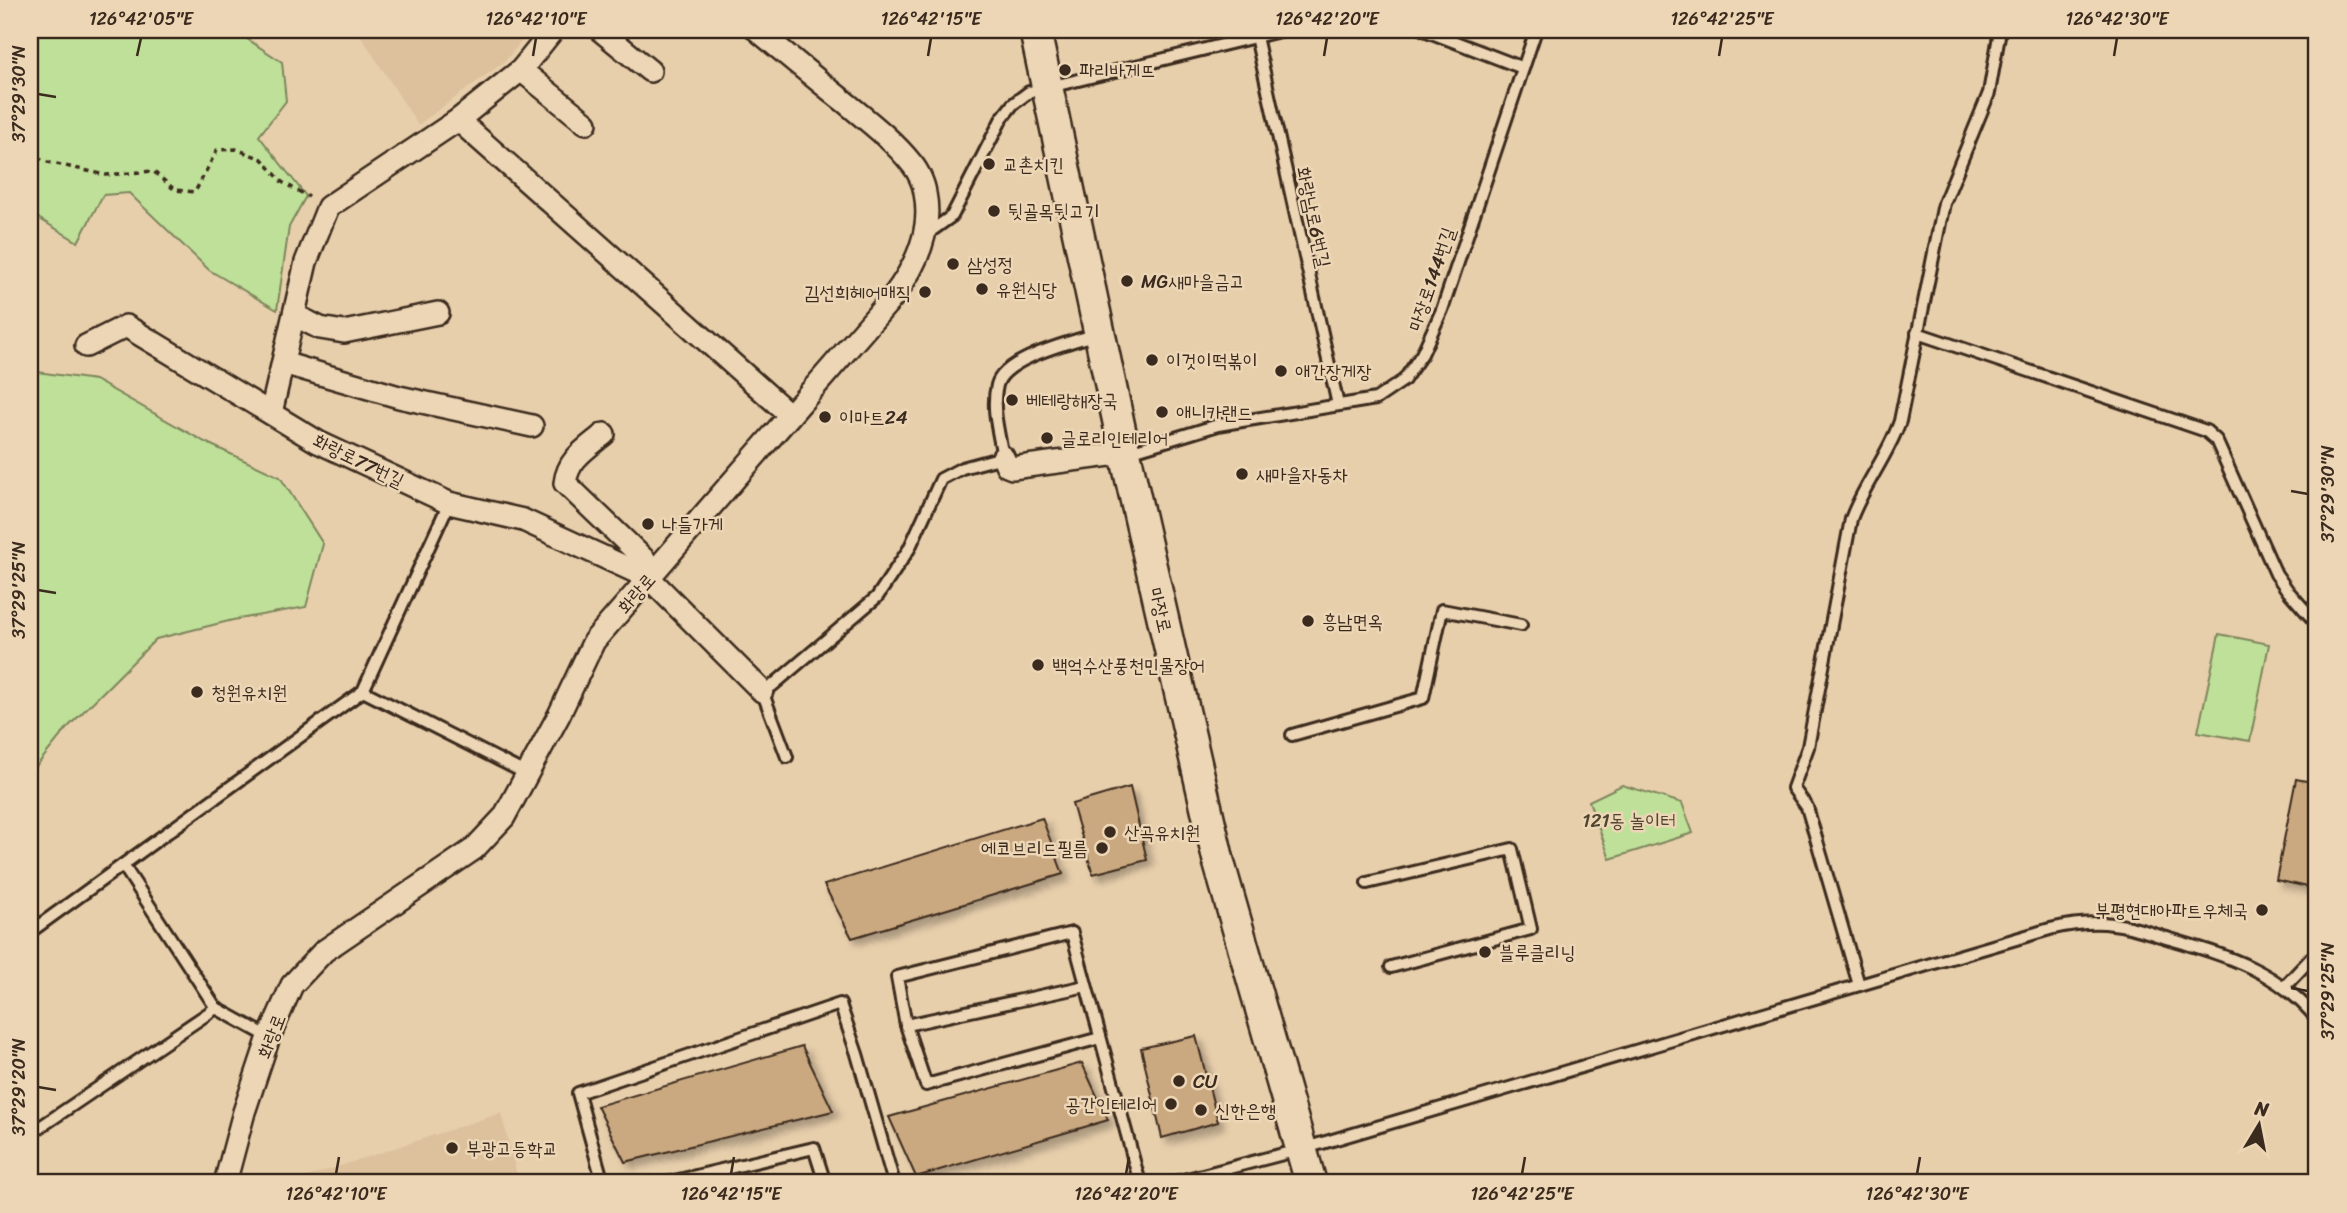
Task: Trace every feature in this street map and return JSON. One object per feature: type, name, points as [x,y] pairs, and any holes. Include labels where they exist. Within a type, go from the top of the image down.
[{"type":"main road","name":"마장로","points":[[1035,30],[1125,453],[1219,863],[1311,1183]]},
{"type":"street","points":[[271,413],[306,262],[328,207],[458,120],[521,70],[553,30]]},
{"type":"street","points":[[600,30],[650,71]]},
{"type":"street","name":"화랑로","points":[[225,1183],[244,1112],[269,1037],[292,985],[324,951],[474,849],[504,817],[559,715],[594,641],[909,276],[924,236],[926,217],[925,192],[914,166],[868,121],[757,30]]},
{"type":"street","points":[[521,70],[586,123]]},
{"type":"street","points":[[458,120],[790,415]]},
{"type":"street","points":[[294,315],[320,328],[344,332],[438,313]]},
{"type":"street","name":"화랑로77번길","points":[[86,346],[125,326],[318,442],[449,503],[523,520],[649,578]]},
{"type":"street","points":[[283,363],[399,397],[532,426]]},
{"type":"street","points":[[604,434],[575,457],[567,470],[565,483],[645,560],[649,578],[762,691]]},
{"type":"street","points":[[1003,457],[1007,466],[1012,468],[1125,453]]},
{"type":"lane","points":[[924,236],[952,216],[1002,118],[1013,104],[1029,92],[1256,33],[1284,30]]},
{"type":"lane","points":[[1424,30],[1523,68]]},
{"type":"lane","name":"마장로144번길","points":[[1125,453],[1218,425],[1376,398],[1404,380],[1422,354],[1442,310],[1536,30]]},
{"type":"lane","points":[[1859,985],[1807,807],[1793,788],[1808,747],[1851,519],[1860,496],[1892,442],[1900,421],[1944,203],[1989,93],[2000,30]]},
{"type":"lane","name":"화랑남로6번길","points":[[1256,33],[1338,405]]},
{"type":"lane","points":[[787,757],[762,691],[772,686],[877,597],[909,549],[941,479],[978,463],[1003,457],[995,415],[997,383],[1010,368],[1036,355],[1100,333]]},
{"type":"lane","points":[[1917,333],[2206,431],[2216,440],[2276,574],[2287,591],[2317,624]]},
{"type":"lane","points":[[30,932],[363,691],[449,503]]},
{"type":"lane","points":[[1292,735],[1423,698],[1443,610],[1521,625]]},
{"type":"lane","points":[[363,691],[527,774]]},
{"type":"lane","points":[[1367,883],[1512,849],[1531,929],[1391,967]]},
{"type":"lane","points":[[123,865],[216,1008],[269,1037]]},
{"type":"lane","points":[[1172,1183],[1302,1149],[2050,929],[2081,923],[2114,924],[2225,955],[2262,972],[2284,987],[2302,1000],[2317,1020]]},
{"type":"lane","points":[[1100,1038],[926,1086],[906,1026],[897,977],[1072,933],[1140,1183]]},
{"type":"lane","points":[[2284,987],[2317,952]]},
{"type":"lane","points":[[906,1026],[1086,986]]},
{"type":"lane","points":[[603,1183],[578,1093],[840,1004],[857,1054],[890,1182]]},
{"type":"lane","points":[[30,1134],[216,1008]]},
{"type":"lane","points":[[666,1183],[814,1148],[825,1183]]},
{"type":"path","points":[[30,150],[43,161],[106,175],[153,171],[175,190],[195,192],[216,150],[236,149],[262,159],[282,182],[328,207]]},
{"type":"shaded area","points":[[357,30],[531,30],[504,62],[418,125]]},
{"type":"shaded area","name":"부광고등학교","points":[[501,1113],[519,1183],[288,1183]]},
{"type":"green space","points":[[30,30],[224,30],[241,35],[282,62],[286,101],[259,136],[306,196],[289,227],[277,310],[209,270],[129,193],[103,195],[78,242],[38,218],[30,224]]},
{"type":"green space","points":[[30,371],[95,380],[205,442],[280,477],[323,544],[306,607],[233,620],[156,639],[67,728],[30,774]]},
{"type":"green space","points":[[2219,634],[2269,644],[2250,741],[2198,732]]},
{"type":"green space","name":"121동 놀이터","points":[[1622,785],[1682,803],[1693,833],[1610,859],[1589,801]]},
{"type":"building","points":[[2296,779],[2317,783],[2317,889],[2276,880]]},
{"type":"building","name":"산곡유치원","points":[[1130,787],[1147,860],[1093,874],[1072,804]]},
{"type":"building","points":[[1042,818],[1063,874],[852,938],[824,885]]},
{"type":"building","points":[[1196,1036],[1218,1122],[1162,1138],[1141,1048]]},
{"type":"building","points":[[802,1046],[833,1111],[625,1162],[597,1106]]},
{"type":"building","points":[[1082,1063],[1108,1120],[916,1177],[889,1117]]},
{"type":"place","name":"파리바게뜨","points":[[1065,70]]},
{"type":"place","name":"교촌치킨","points":[[989,164]]},
{"type":"place","name":"뒷골목뒷고기","points":[[994,211]]},
{"type":"place","name":"삼성정","points":[[953,264]]},
{"type":"place","name":"MG새마을금고","points":[[1127,281]]},
{"type":"place","name":"유원식당","points":[[982,289]]},
{"type":"place","name":"김선희헤어매직","points":[[925,292]]},
{"type":"place","name":"이것이떡볶이","points":[[1152,360]]},
{"type":"place","name":"애간장게장","points":[[1281,371]]},
{"type":"place","name":"베테랑해장국","points":[[1012,400]]},
{"type":"place","name":"애니카랜드","points":[[1162,412]]},
{"type":"place","name":"이마트24","points":[[825,417]]},
{"type":"place","name":"글로리인테리어","points":[[1047,438]]},
{"type":"place","name":"새마을자동차","points":[[1242,474]]},
{"type":"place","name":"나들가게","points":[[648,524]]},
{"type":"place","name":"흥남면옥","points":[[1308,621]]},
{"type":"place","name":"백억수산풍천민물장어","points":[[1038,665]]},
{"type":"place","name":"청원유치원","points":[[197,692]]},
{"type":"place","name":"산곡유치원","points":[[1110,832]]},
{"type":"place","name":"에코브리드필름","points":[[1102,848]]},
{"type":"place","name":"부평현대아파트우체국","points":[[2262,910]]},
{"type":"place","name":"블루클리닝","points":[[1485,952]]},
{"type":"place","name":"CU","points":[[1179,1081]]},
{"type":"place","name":"공간인테리어","points":[[1171,1104]]},
{"type":"place","name":"신한은행","points":[[1201,1110]]},
{"type":"place","name":"부광고등학교","points":[[452,1148]]}]
